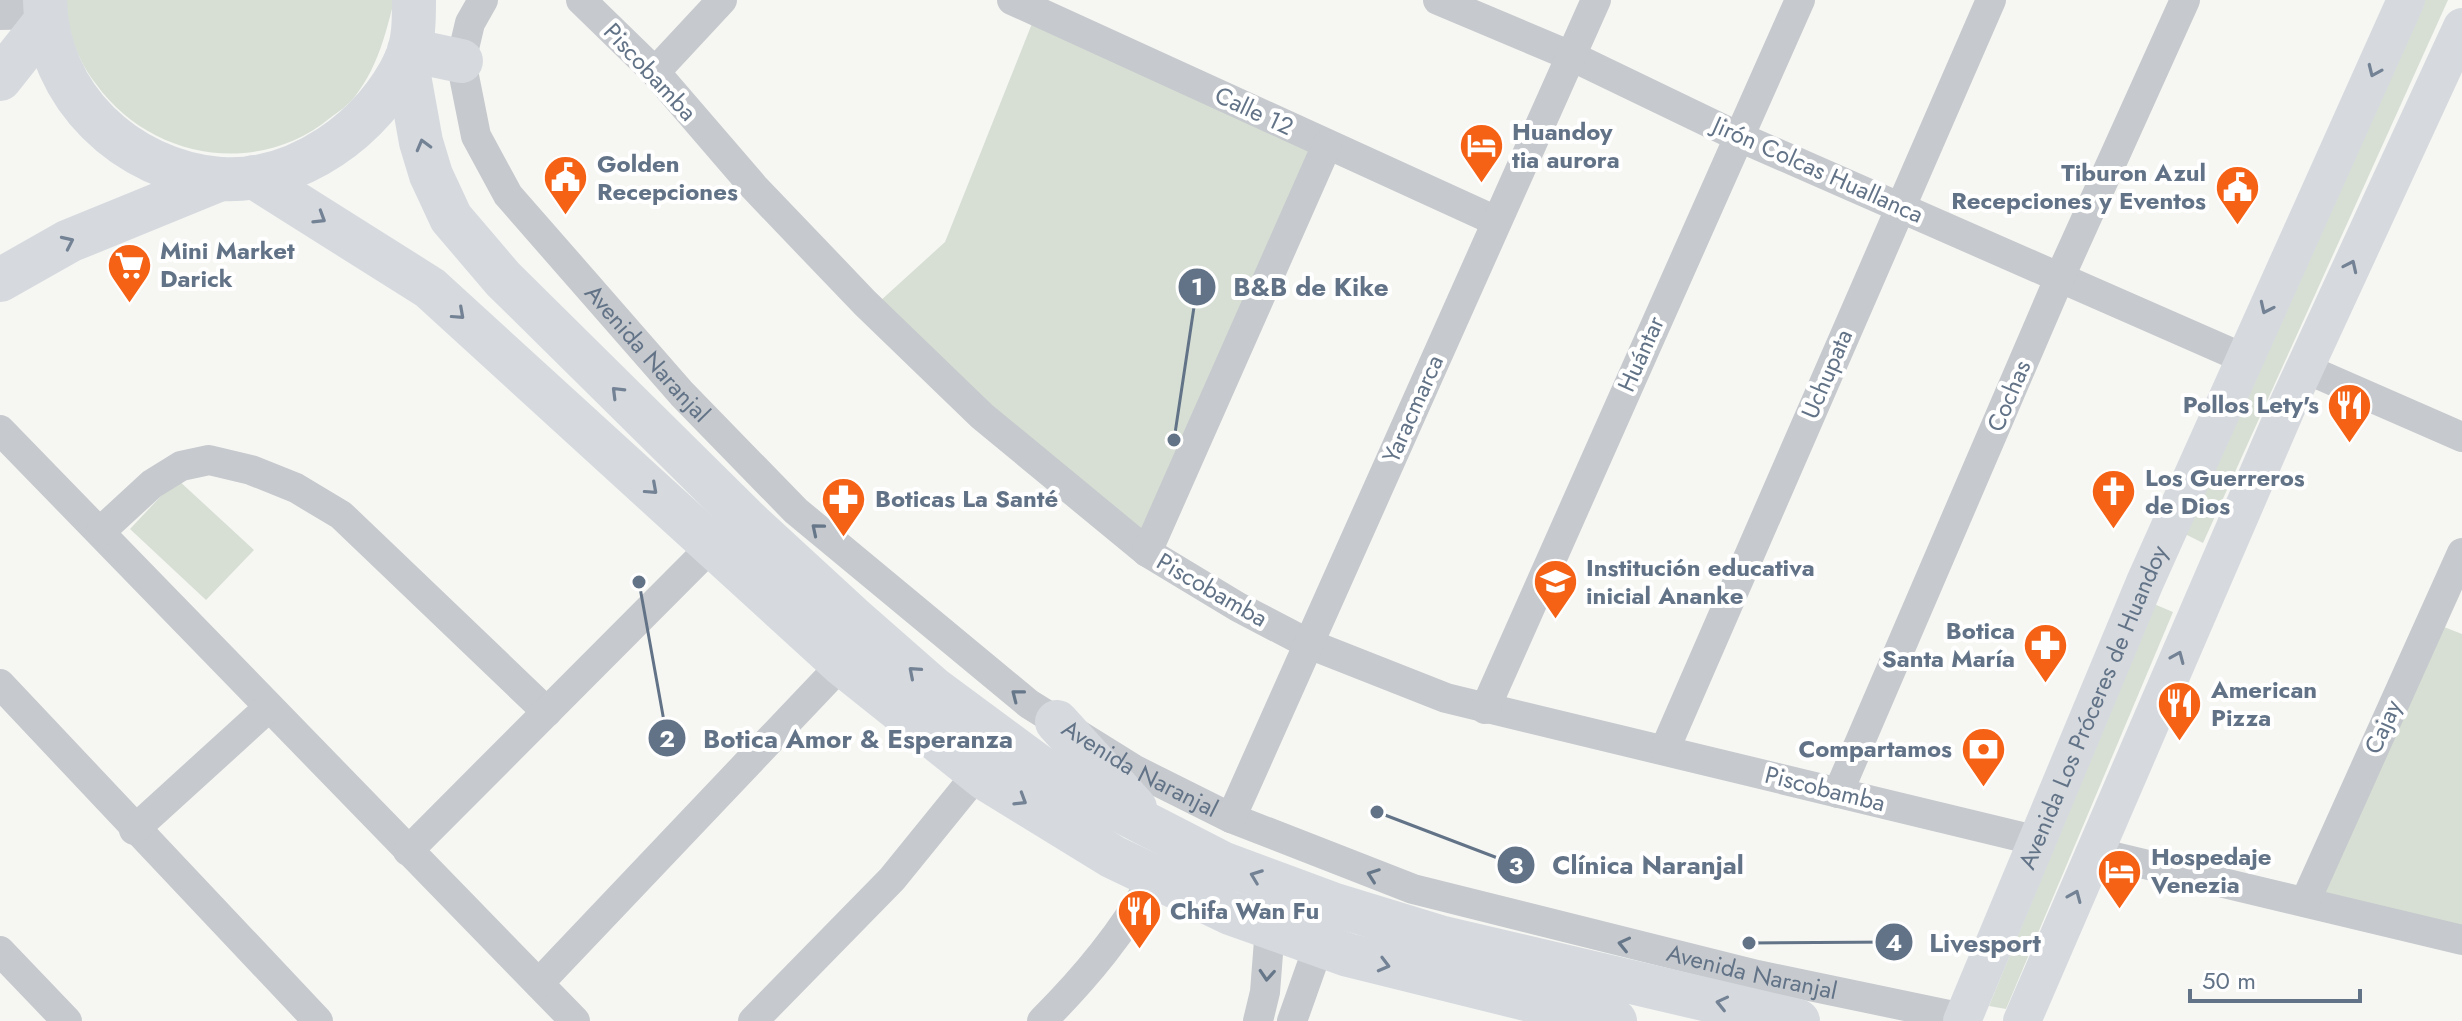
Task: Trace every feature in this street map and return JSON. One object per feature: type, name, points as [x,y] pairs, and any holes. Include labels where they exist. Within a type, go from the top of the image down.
[{"type":"highway","points":[[0,280],[69,241],[238,178],[292,166],[329,148],[360,124],[387,94],[408,55],[414,0]]},
{"type":"highway","points":[[0,79],[45,12]]},
{"type":"highway","points":[[45,12],[60,70],[87,113],[125,147],[171,170],[238,178],[430,288],[842,664],[978,773],[1113,857],[1230,913],[1319,945],[1496,995],[1615,1021]]},
{"type":"highway","points":[[408,55],[461,61]]},
{"type":"highway","name":"Avenida Naranjal","points":[[408,55],[431,175],[451,218],[503,279],[752,525],[934,689],[1049,774],[1224,864],[1332,904],[1443,938],[1798,1021]]},
{"type":"highway","points":[[1057,722],[1153,828]]},
{"type":"main road","name":"Avenida Los Próceres de Huandoy","points":[[1966,1020],[2145,582],[2406,0]]},
{"type":"main road","points":[[2022,1021],[2304,368],[2462,27]]},
{"type":"main road","points":[[2145,582],[2200,605]]},
{"type":"street","name":"Avenida Naranjal","points":[[483,0],[470,23],[461,61],[476,136],[508,195],[682,394],[796,511],[971,659],[1057,722],[1135,770],[1231,818],[1362,871],[1467,905],[1757,975],[1966,1020]]},
{"type":"street","name":"Piscobamba","points":[[581,0],[655,72],[754,187],[875,314],[982,416],[1147,552],[1309,644],[1446,698],[2038,841]]},
{"type":"street","points":[[655,72],[722,0]]},
{"type":"street","name":"Calle 12","points":[[1012,0],[1496,221]]},
{"type":"street","name":"Jirón Colcas Huallanca","points":[[1438,0],[1571,56],[1737,136],[2243,358]]},
{"type":"street","name":"Yaracmarca","points":[[1231,818],[1596,0]]},
{"type":"street","name":"Huántar","points":[[1485,709],[1800,0]]},
{"type":"street","name":"Uchupata","points":[[1665,749],[1991,0]]},
{"type":"street","name":"Cochas","points":[[1838,793],[2059,279],[2185,0]]},
{"type":"street","points":[[0,15],[45,12]]},
{"type":"street","points":[[1147,552],[1327,145]]},
{"type":"street","points":[[2304,368],[2462,437]]},
{"type":"street","points":[[0,430],[101,531],[267,709],[575,1021]]},
{"type":"street","points":[[101,531],[152,484],[181,466],[209,460],[251,470],[296,488],[341,515],[547,712]]},
{"type":"street","points":[[408,851],[714,544]]},
{"type":"street","name":"Cajay","points":[[2305,902],[2462,553]]},
{"type":"street","points":[[539,983],[842,664]]},
{"type":"street","points":[[4,697],[318,1021]]},
{"type":"street","points":[[134,830],[267,709]]},
{"type":"street","points":[[753,1021],[892,879],[978,773]]},
{"type":"street","points":[[2094,852],[2462,940]]},
{"type":"street","points":[[1042,1021],[1101,961],[1131,918],[1154,877]]},
{"type":"street","points":[[1258,1021],[1265,992],[1270,928]]},
{"type":"street","points":[[1292,1021],[1319,945]]},
{"type":"street","points":[[2,956],[67,1021]]},
{"type":"shaded area","points":[[66,0],[392,0],[393,5],[373,66],[351,102],[301,137],[270,149],[238,153],[206,152],[175,144],[145,129],[119,109],[96,84],[79,55],[68,23]]},
{"type":"shaded area","points":[[2420,0],[2448,0],[2203,543],[2181,532]]},
{"type":"shaded area","points":[[1033,21],[1314,150],[1145,535],[993,411],[879,302],[945,242]]},
{"type":"shaded area","points":[[177,479],[254,550],[206,600],[130,529]]},
{"type":"shaded area","points":[[2154,604],[2173,612],[2006,1009],[1989,1006]]},
{"type":"shaded area","points":[[2439,625],[2462,634],[2462,927],[2319,894]]},
{"type":"place","name":"Huandoy tia aurora","points":[[1481,185]]},
{"type":"place","name":"Golden Recepciones","points":[[566,217]]},
{"type":"place","name":"Tiburon Azul Recepciones y Eventos","points":[[2237,226]]},
{"type":"place","name":"Mini Market Darick","points":[[129,304]]},
{"type":"place","name":"B&B de Kike","points":[[1174,440]]},
{"type":"place","name":"Pollos Lety's","points":[[2350,444]]},
{"type":"place","name":"Los Guerreros de Dios","points":[[2114,531]]},
{"type":"place","name":"Boticas La Santé","points":[[844,538]]},
{"type":"place","name":"Botica Amor & Esperanza","points":[[639,582]]},
{"type":"place","name":"Institución educativa inicial Ananke","points":[[1555,621]]},
{"type":"place","name":"Botica Santa María","points":[[2046,684]]},
{"type":"place","name":"American Pizza","points":[[2180,743]]},
{"type":"place","name":"Compartamos","points":[[1983,788]]},
{"type":"place","name":"Clínica Naranjal","points":[[1377,812]]},
{"type":"place","name":"Hospedaje Venezia","points":[[2120,910]]},
{"type":"place","name":"Livesport","points":[[1749,943]]},
{"type":"place","name":"Chifa Wan Fu","points":[[1139,950]]}]
